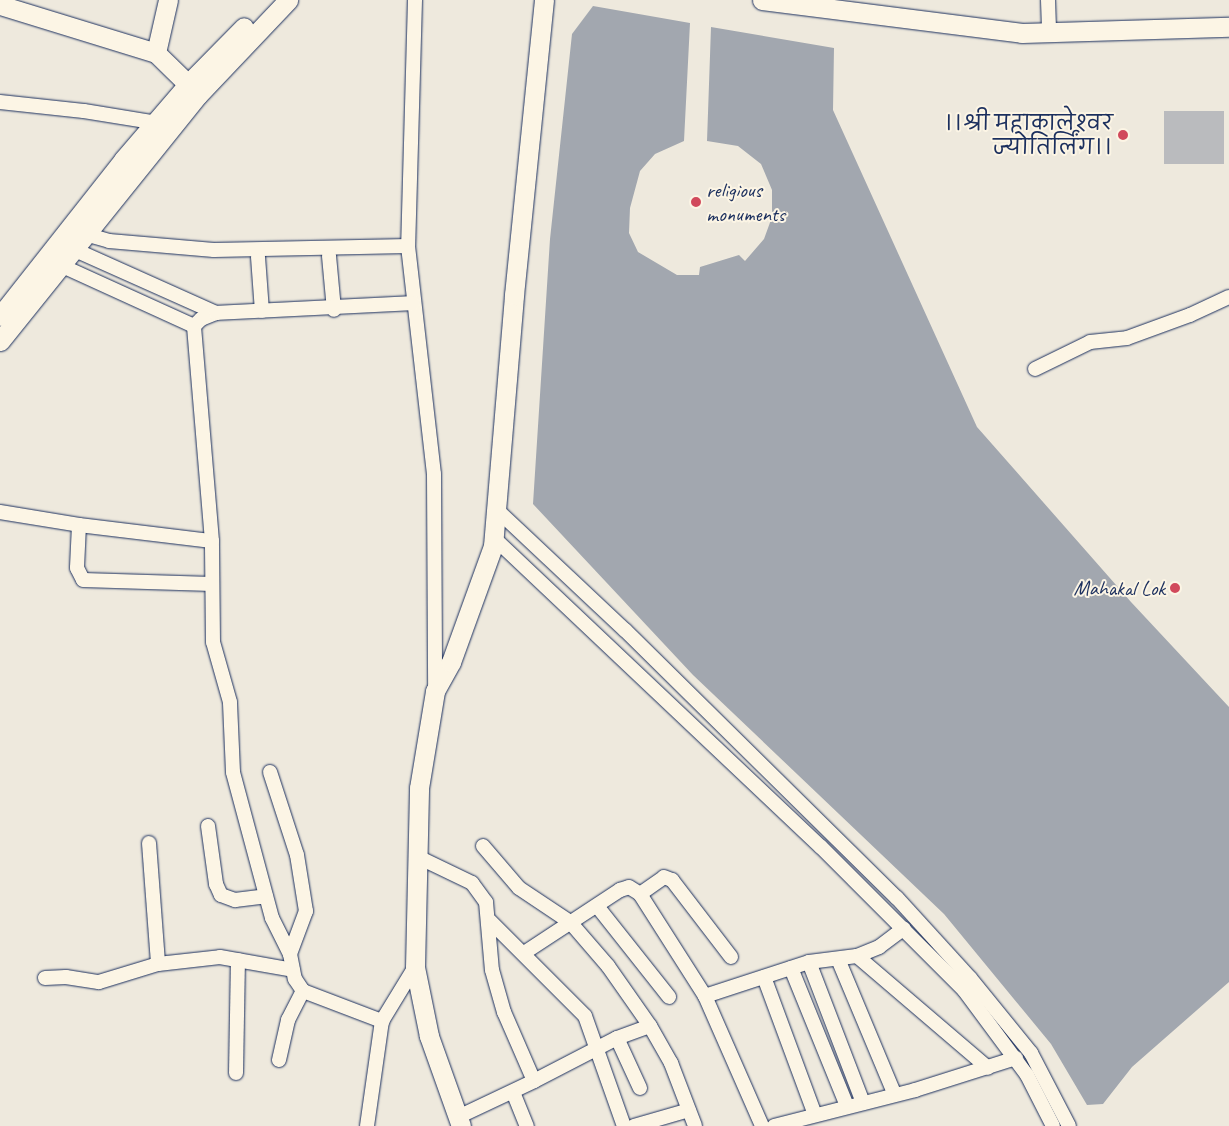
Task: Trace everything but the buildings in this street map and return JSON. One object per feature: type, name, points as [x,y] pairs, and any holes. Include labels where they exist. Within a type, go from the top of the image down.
[{"type":"street","points":[[156,53],[168,0]]},
{"type":"street","points":[[0,341],[4,320],[68,250],[193,89],[271,0]]},
{"type":"street","points":[[68,250],[157,123],[288,0]]},
{"type":"street","points":[[415,0],[408,246],[413,304],[434,474],[435,691],[419,788],[415,967],[429,1036],[460,1122],[534,1081],[596,1052],[618,1038],[650,1026]]},
{"type":"street","points":[[435,691],[451,662],[494,538],[514,295],[544,0]]},
{"type":"street","points":[[762,0],[1022,33],[1229,27]]},
{"type":"street","points":[[1048,0],[1049,31]]},
{"type":"street","points":[[0,5],[156,53],[193,89]]},
{"type":"street","points":[[0,102],[84,110],[157,123]]},
{"type":"street","points":[[68,250],[109,241],[214,250],[408,246]]},
{"type":"street","points":[[68,250],[216,314]]},
{"type":"street","points":[[68,250],[194,326]]},
{"type":"street","points":[[329,256],[334,310]]},
{"type":"street","points":[[258,257],[262,311]]},
{"type":"street","points":[[1035,369],[1090,342],[1128,338],[1190,315],[1229,297]]},
{"type":"street","points":[[382,1021],[303,991],[293,970],[290,954],[276,926],[266,896],[233,772],[230,702],[213,642],[212,541],[194,326],[201,319],[216,314],[334,310],[413,304]]},
{"type":"street","points":[[497,510],[625,630],[897,898],[970,978],[1031,1053],[1070,1126]]},
{"type":"street","points":[[0,512],[79,525],[212,541]]},
{"type":"street","points":[[79,525],[77,568],[83,580],[212,584]]},
{"type":"street","points":[[494,538],[797,824],[904,928],[964,990],[1016,1058],[1053,1126]]},
{"type":"street","points":[[270,772],[297,854],[306,911],[290,954]]},
{"type":"street","points":[[797,824],[810,812]]},
{"type":"street","points":[[208,826],[216,884],[221,895],[235,900],[266,896]]},
{"type":"street","points":[[149,843],[158,964]]},
{"type":"street","points":[[483,846],[519,888],[570,922],[608,966],[650,1026],[671,1063],[695,1126]]},
{"type":"street","points":[[418,857],[472,883],[486,902],[490,921],[492,970],[504,1012],[534,1081]]},
{"type":"street","points":[[640,894],[664,877],[672,880],[731,957]]},
{"type":"street","points":[[524,953],[570,922],[629,887],[640,894],[705,996],[762,1126]]},
{"type":"street","points":[[597,906],[669,997]]},
{"type":"street","points":[[490,921],[577,1004],[591,1029],[596,1052],[633,1126],[689,1110]]},
{"type":"street","points":[[705,996],[809,962],[857,956],[879,947],[904,928]]},
{"type":"street","points":[[857,956],[988,1068]]},
{"type":"street","points":[[45,978],[66,977],[99,982],[158,964],[220,957],[293,970]]},
{"type":"street","points":[[838,959],[895,1095]]},
{"type":"street","points":[[236,1074],[238,960]]},
{"type":"street","points":[[809,962],[863,1103]]},
{"type":"street","points":[[367,1126],[382,1021],[415,967]]},
{"type":"street","points":[[791,968],[847,1106]]},
{"type":"street","points":[[764,977],[807,1120]]},
{"type":"street","points":[[279,1060],[288,1020],[303,991]]},
{"type":"street","points":[[618,1038],[640,1088]]},
{"type":"street","points":[[774,1126],[807,1120],[847,1106],[895,1095],[1016,1058]]},
{"type":"street","points":[[513,1092],[527,1126]]},
{"type":"shaded area","points":[[593,6],[690,23],[684,141],[655,154],[640,171],[630,208],[629,233],[638,252],[677,275],[699,275],[700,267],[739,255],[745,261],[764,239],[772,217],[772,190],[761,164],[738,146],[707,141],[711,27],[834,48],[833,110],[977,427],[1131,602],[1229,707],[1229,982],[1132,1067],[1103,1104],[1087,1105],[1051,1044],[944,914],[693,675],[533,504],[550,239],[572,34]]},
{"type":"place","name":"।।श्री महाकालेश्वर ज्योतिर्लिंग।।","points":[[1123,135]]},
{"type":"place","name":"religious monuments","points":[[696,202]]},
{"type":"place","name":"Mahakal Lok","points":[[1175,588]]}]
